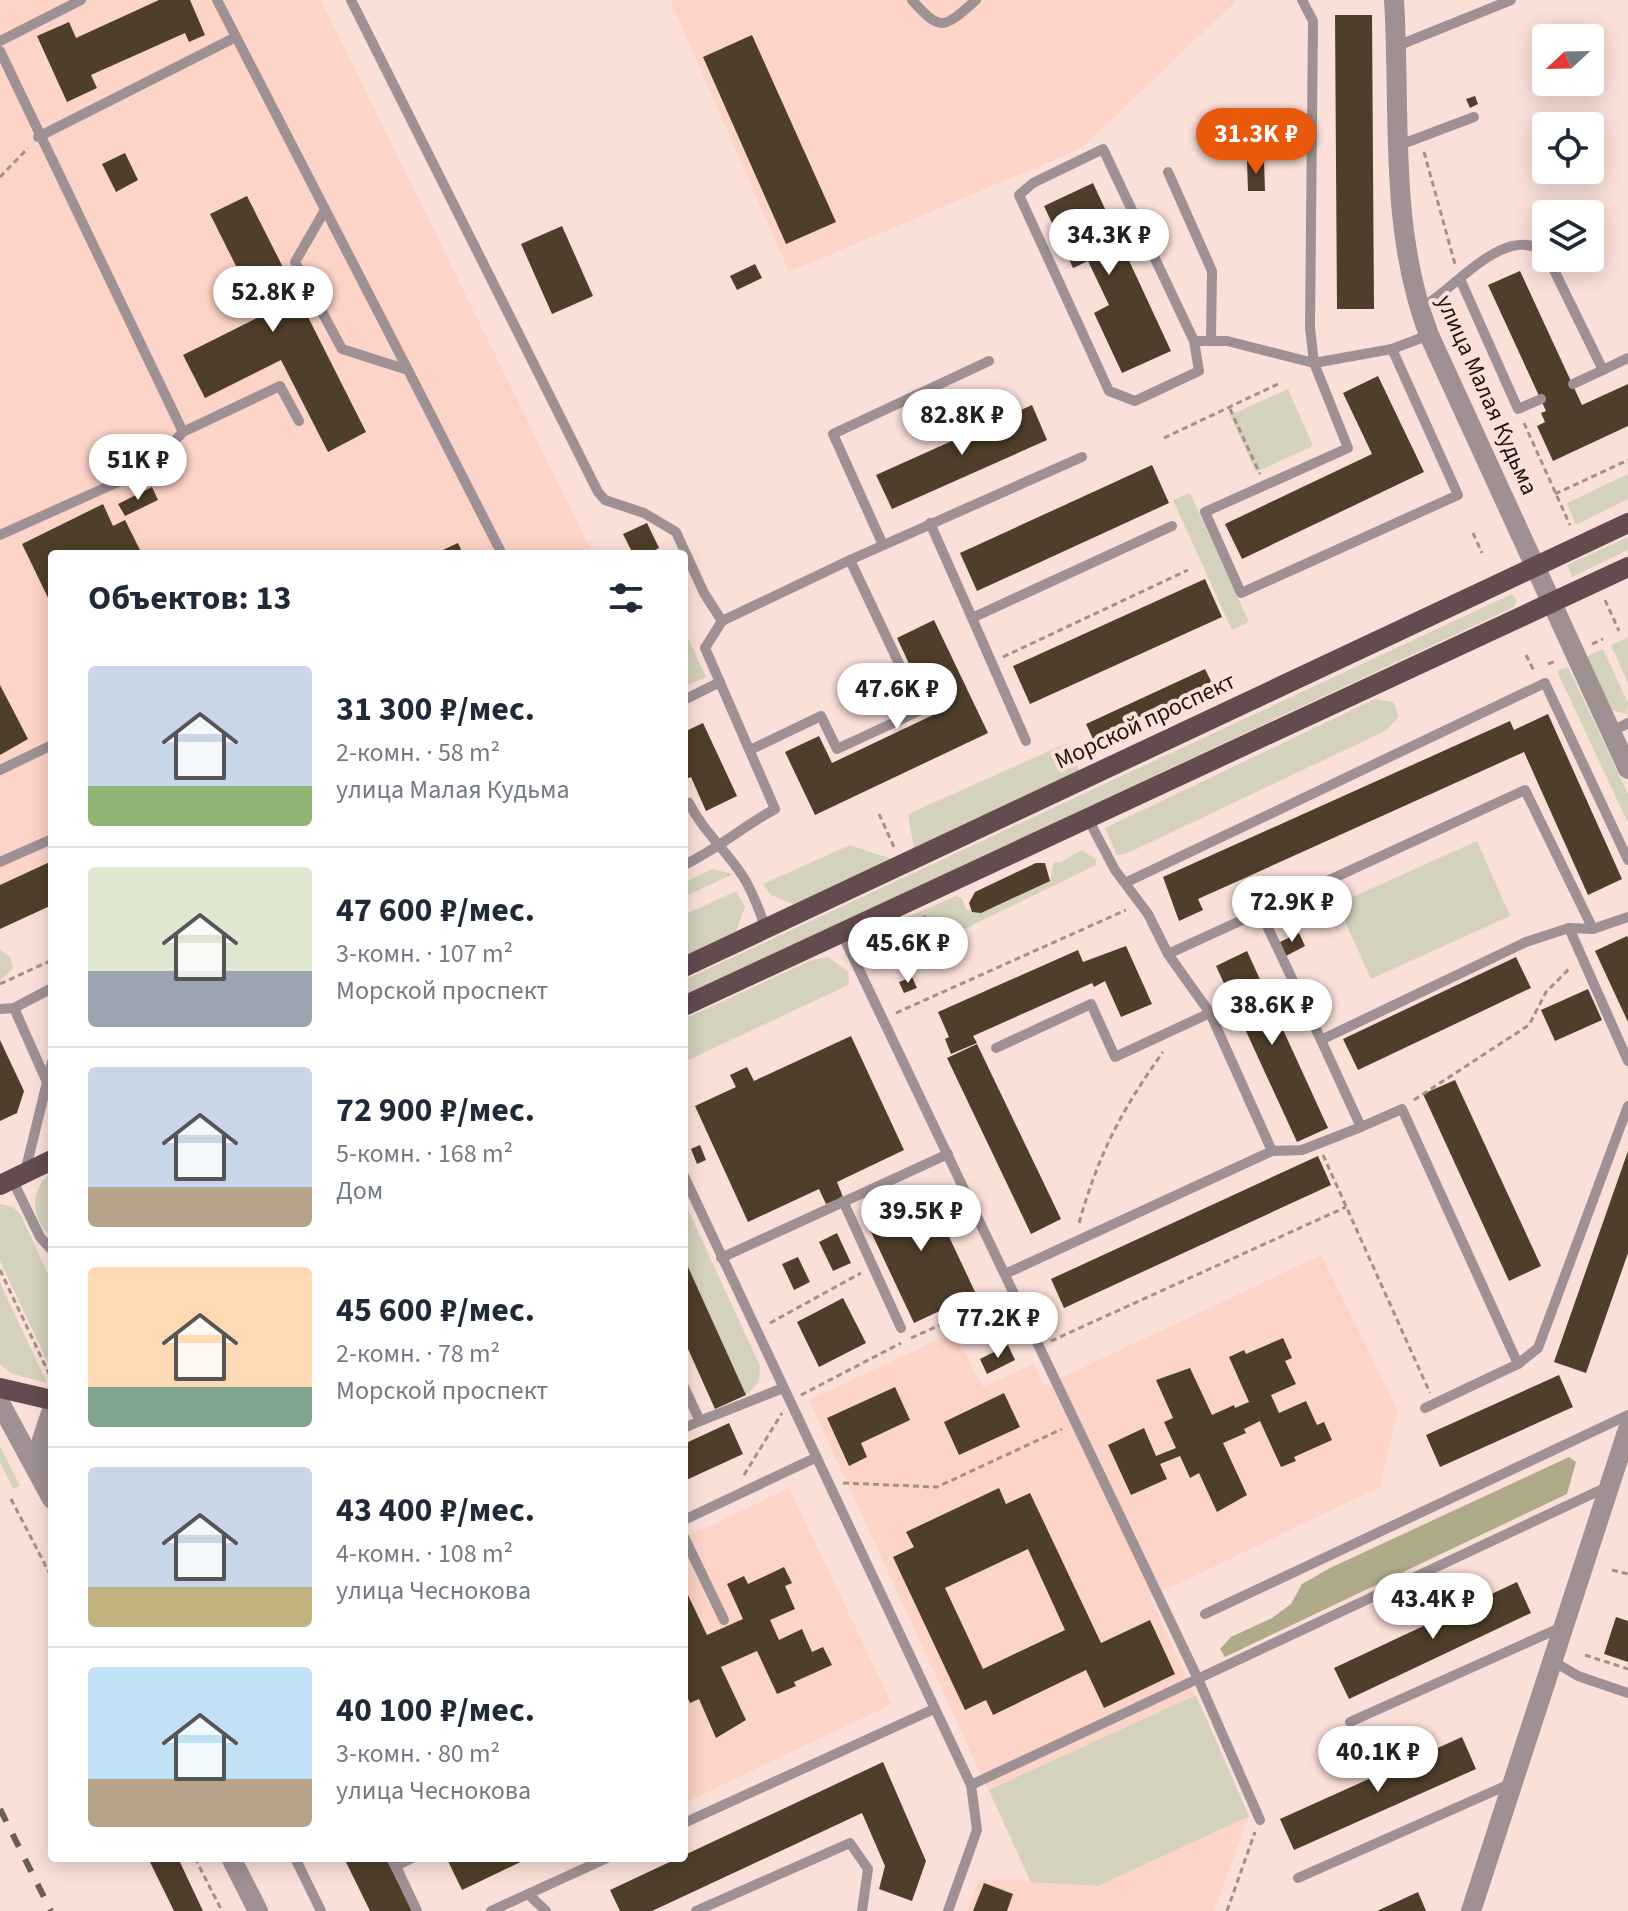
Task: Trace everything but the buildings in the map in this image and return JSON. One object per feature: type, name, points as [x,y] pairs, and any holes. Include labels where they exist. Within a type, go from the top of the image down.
[{"type":"main road","name":"Морской проспект","points":[[688,965],[1628,523]]},
{"type":"main road","points":[[688,1004],[1628,567]]},
{"type":"main road","points":[[12,1179],[48,1162]]},
{"type":"main road","points":[[0,1388],[48,1399]]},
{"type":"street","name":"улица Малая Кудьма","points":[[1394,0],[1399,206],[1419,309],[1550,604],[1619,728],[1628,769]]},
{"type":"street","points":[[0,1403],[48,1491]]},
{"type":"street","points":[[48,1422],[42,1440],[48,1491]]},
{"type":"street","points":[[1471,1911],[1628,1429]]},
{"type":"street","points":[[233,1862],[258,1911]]},
{"type":"lane","points":[[0,41],[81,0]]},
{"type":"lane","points":[[217,0],[500,550]]},
{"type":"lane","points":[[351,0],[598,492],[605,500],[644,513],[676,532],[684,550]]},
{"type":"lane","points":[[912,0],[933,24],[940,25],[955,18],[976,0]]},
{"type":"lane","points":[[1302,0],[1313,21],[1310,328],[1314,363],[1348,448],[1205,512],[1241,593],[1458,495],[1392,349]]},
{"type":"lane","points":[[1397,46],[1511,0]]},
{"type":"lane","points":[[38,137],[236,37]]},
{"type":"lane","points":[[0,51],[38,137],[183,432]]},
{"type":"lane","points":[[1397,146],[1474,117]]},
{"type":"lane","points":[[1103,149],[1194,341],[1199,371],[1135,401],[1109,391],[1019,195],[1033,183],[1103,149]]},
{"type":"lane","points":[[1168,172],[1212,271],[1211,341]]},
{"type":"lane","points":[[325,210],[295,262],[342,349],[408,370]]},
{"type":"lane","points":[[1419,309],[1436,300],[1478,262],[1516,244],[1532,247]]},
{"type":"lane","points":[[1555,272],[1603,370]]},
{"type":"lane","points":[[1460,279],[1518,409],[1541,399]]},
{"type":"lane","points":[[1194,341],[1227,341],[1314,363],[1392,349],[1429,335]]},
{"type":"lane","points":[[1573,384],[1628,358]]},
{"type":"lane","points":[[883,545],[833,434],[989,361]]},
{"type":"lane","points":[[0,535],[149,468],[183,432],[280,386],[299,421]]},
{"type":"lane","points":[[688,863],[722,847],[734,832],[775,809],[705,648],[722,621],[930,523],[1082,457]]},
{"type":"lane","points":[[930,523],[1026,741]]},
{"type":"lane","points":[[972,618],[1172,526]]},
{"type":"lane","points":[[688,558],[704,593],[722,621]]},
{"type":"lane","points":[[750,750],[821,716],[837,749],[921,710],[850,560]]},
{"type":"lane","points":[[688,698],[720,682]]},
{"type":"lane","points":[[1127,882],[1545,683],[1628,860]]},
{"type":"lane","points":[[0,770],[48,747]]},
{"type":"lane","points":[[1168,954],[1525,790],[1593,929]]},
{"type":"lane","points":[[688,803],[701,828],[722,847],[745,878],[766,928]]},
{"type":"lane","points":[[1087,817],[1115,870],[1141,903],[1168,954],[1210,1013],[1272,1151]]},
{"type":"lane","points":[[0,862],[48,841]]},
{"type":"lane","points":[[1260,911],[1361,1127]]},
{"type":"lane","points":[[1321,1040],[1526,942],[1569,928],[1593,929],[1628,917]]},
{"type":"lane","points":[[1569,928],[1628,1061]]},
{"type":"lane","points":[[842,934],[1198,1679],[1260,1820]]},
{"type":"lane","points":[[0,1009],[14,1008],[48,990]]},
{"type":"lane","points":[[996,1048],[1091,1004],[1115,1057],[1210,1013]]},
{"type":"lane","points":[[14,1008],[46,1080]]},
{"type":"lane","points":[[48,1074],[12,1179],[40,1237],[48,1246]]},
{"type":"lane","points":[[1430,1406],[1518,1364],[1538,1348],[1628,1106]]},
{"type":"lane","points":[[1005,1274],[1272,1151],[1302,1150],[1319,1145],[1402,1109],[1518,1364]]},
{"type":"lane","points":[[721,1258],[948,1154]]},
{"type":"lane","points":[[688,1185],[971,1785],[977,1830],[948,1911]]},
{"type":"lane","points":[[843,1201],[901,1328]]},
{"type":"lane","points":[[688,1426],[783,1388]]},
{"type":"lane","points":[[688,1396],[700,1421]]},
{"type":"lane","points":[[1205,1614],[1628,1415]]},
{"type":"lane","points":[[688,1518],[815,1458]]},
{"type":"lane","points":[[971,1785],[1607,1487]]},
{"type":"lane","points":[[688,1545],[724,1620]]},
{"type":"lane","points":[[1350,1722],[1562,1627]]},
{"type":"lane","points":[[1551,1660],[1578,1676],[1628,1693]]},
{"type":"lane","points":[[688,1821],[934,1709]]},
{"type":"lane","points":[[1298,1878],[1512,1783]]},
{"type":"lane","points":[[696,1911],[850,1843],[868,1869],[862,1911]]},
{"type":"lane","points":[[297,1862],[321,1911]]},
{"type":"lane","points":[[394,1862],[417,1911]]},
{"type":"lane","points":[[491,1911],[598,1862]]},
{"type":"lane","points":[[528,1894],[546,1911]]},
{"type":"path","points":[[0,177],[38,137]]},
{"type":"path","points":[[1420,139],[1460,279]]},
{"type":"path","points":[[1164,438],[1278,384]]},
{"type":"path","points":[[1229,407],[1265,485]]},
{"type":"path","points":[[1518,409],[1570,525]]},
{"type":"path","points":[[1555,494],[1628,460]]},
{"type":"path","points":[[1473,533],[1482,553]]},
{"type":"path","points":[[1002,658],[1188,570]]},
{"type":"path","points":[[1605,600],[1619,631]]},
{"type":"path","points":[[1526,655],[1534,671]]},
{"type":"path","points":[[879,814],[895,850]]},
{"type":"path","points":[[883,1019],[1141,903]]},
{"type":"path","points":[[908,969],[925,914]]},
{"type":"path","points":[[1402,1109],[1437,1082],[1529,1025],[1546,992],[1582,957]]},
{"type":"path","points":[[0,984],[48,962]]},
{"type":"path","points":[[1073,1242],[1096,1164],[1126,1104],[1162,1052]]},
{"type":"path","points":[[1319,1145],[1430,1406]]},
{"type":"path","points":[[1040,1346],[1346,1207]]},
{"type":"path","points":[[0,1270],[48,1372]]},
{"type":"path","points":[[741,1481],[788,1402],[874,1355],[1002,1298]]},
{"type":"path","points":[[827,1483],[937,1487],[1076,1423]]},
{"type":"path","points":[[11,1499],[48,1570]]},
{"type":"path","points":[[1612,1570],[1628,1574]]},
{"type":"path","points":[[1585,1655],[1628,1669]]},
{"type":"path","points":[[1227,1911],[1260,1820]]},
{"type":"path","points":[[197,1862],[222,1911]]},
{"type":"shaded area","points":[[0,0],[321,0],[591,550],[48,550],[48,863],[0,885]]},
{"type":"shaded area","points":[[670,0],[1235,2],[1082,148],[789,272]]},
{"type":"shaded area","points":[[1288,389],[1313,446],[1256,472],[1230,415]]},
{"type":"shaded area","points":[[1628,474],[1628,499],[1576,525],[1567,503]]},
{"type":"shaded area","points":[[1190,493],[1249,622],[1232,630],[1173,500]]},
{"type":"shaded area","points":[[1628,537],[1628,550],[1572,577],[1567,565]]},
{"type":"shaded area","points":[[1512,594],[1517,600],[1514,607],[688,994],[688,978]]},
{"type":"shaded area","points":[[1628,637],[1628,683],[1611,645]]},
{"type":"shaded area","points":[[688,638],[706,677],[688,685]]},
{"type":"shaded area","points":[[1603,649],[1628,703],[1627,714],[1611,710],[1584,658]]},
{"type":"shaded area","points":[[1568,667],[1628,794],[1628,823],[1557,671]]},
{"type":"shaded area","points":[[1375,699],[1393,702],[1399,716],[1387,730],[1128,853],[1117,855],[1105,828]]},
{"type":"shaded area","points":[[1067,743],[1081,774],[914,849],[908,814]]},
{"type":"shaded area","points":[[1477,841],[1510,916],[1371,979],[1337,904]]},
{"type":"shaded area","points":[[850,845],[891,859],[795,905],[771,895],[763,884]]},
{"type":"shaded area","points":[[1082,850],[1096,860],[1096,865],[946,938],[939,923],[923,930],[929,947],[895,963],[878,964],[862,955],[860,948],[868,934],[956,896],[962,898],[966,909],[981,913],[1050,881],[1054,862],[1061,862]]},
{"type":"shaded area","points":[[712,869],[733,874],[688,895],[688,881]]},
{"type":"shaded area","points":[[736,891],[745,907],[736,931],[688,954],[688,913]]},
{"type":"shaded area","points":[[0,950],[10,957],[13,968],[0,981]]},
{"type":"shaded area","points":[[828,957],[848,972],[849,984],[688,1060],[688,1017],[812,960]]},
{"type":"shaded area","points":[[48,1176],[48,1233],[39,1222],[35,1204]]},
{"type":"shaded area","points":[[0,1204],[13,1207],[21,1215],[48,1274],[48,1363],[0,1261]]},
{"type":"shaded area","points":[[688,1210],[760,1366],[759,1382],[746,1395],[688,1267]]},
{"type":"shaded area","points":[[1321,1255],[1398,1410],[1380,1487],[1150,1597],[1249,1816],[1214,1911],[967,1911],[979,1879],[1030,1881],[809,1400],[954,1332],[983,1387],[1033,1364],[1044,1386]]},
{"type":"shaded area","points":[[0,1283],[47,1383],[13,1374],[0,1365]]},
{"type":"shaded area","points":[[0,1446],[20,1486],[13,1489],[0,1462]]},
{"type":"shaded area","points":[[1569,1457],[1576,1462],[1567,1494],[1225,1657],[1220,1649],[1231,1637],[1272,1618],[1291,1604],[1302,1584],[1330,1568]]},
{"type":"shaded area","points":[[789,1488],[892,1704],[688,1801],[688,1536]]},
{"type":"shaded area","points":[[1196,1695],[1249,1816],[1098,1886],[1031,1882],[989,1790]]},
{"type":"railway","points":[[0,1809],[51,1911]]}]
